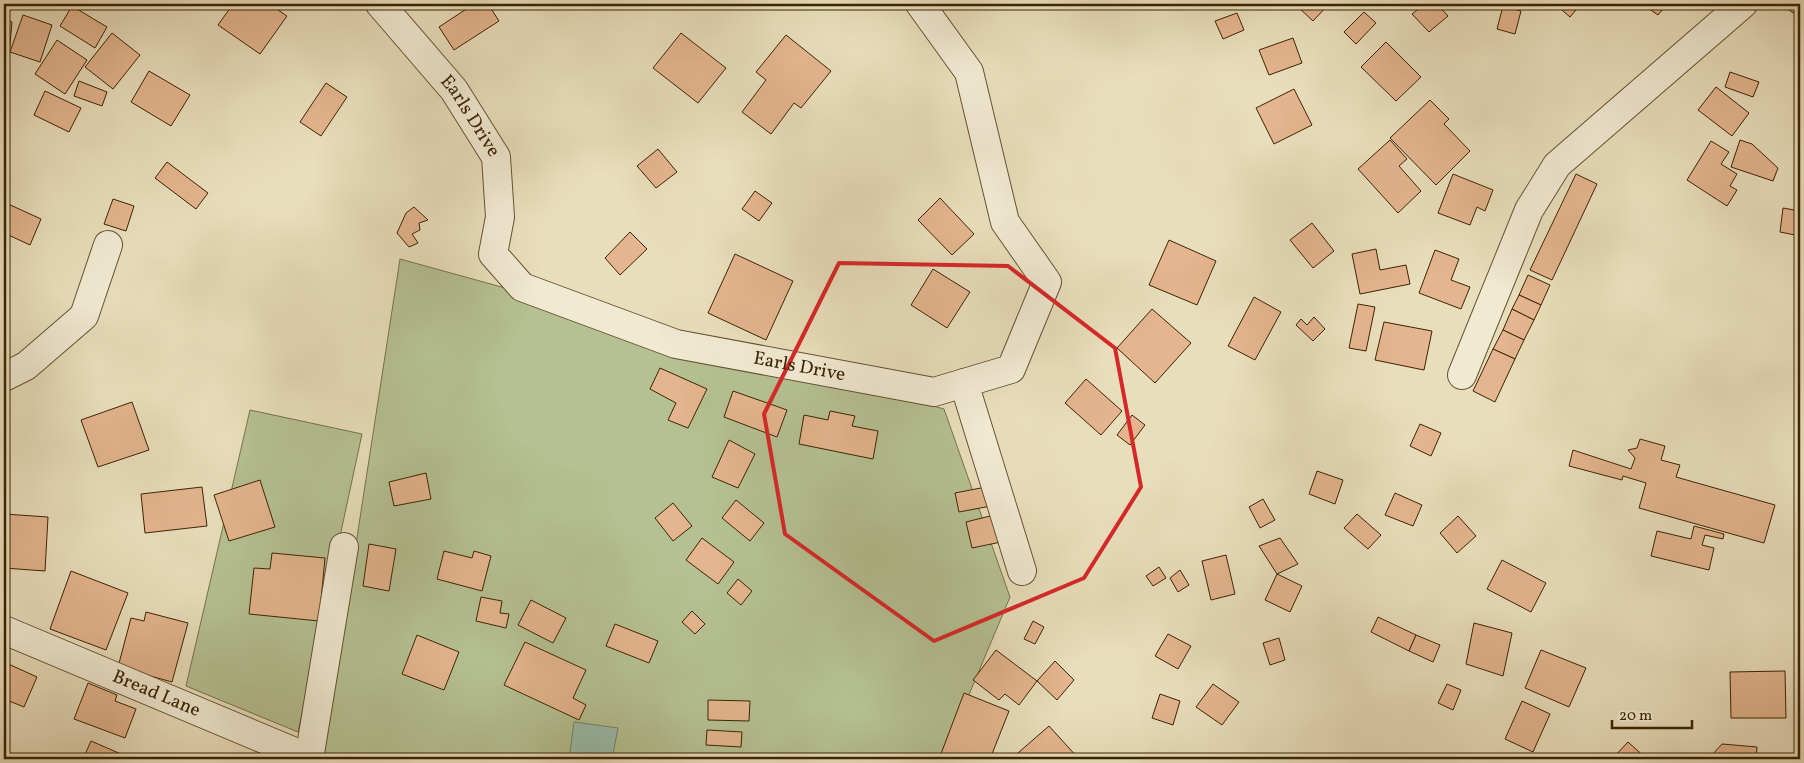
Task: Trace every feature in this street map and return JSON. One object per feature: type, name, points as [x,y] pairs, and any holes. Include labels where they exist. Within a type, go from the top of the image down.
[{"type":"street","name":"Earls Drive","points":[[380,4],[454,90],[496,157],[500,217],[493,254],[522,287],[676,344],[934,392],[1011,369],[1047,282],[1005,222],[968,72],[920,4]]},
{"type":"street","points":[[1462,375],[1529,210],[1557,165],[1743,4]]},
{"type":"street","points":[[4,377],[26,366],[84,316],[108,245]]},
{"type":"street","points":[[964,382],[1022,571]]},
{"type":"street","name":"Bread Lane","points":[[4,630],[309,759],[344,547]]},
{"type":"highlighted area","points":[[839,263],[1008,266],[1115,348],[1141,487],[1084,578],[934,641],[785,534],[764,414]]},
{"type":"shaded area","points":[[400,259],[944,409],[1010,597],[942,759],[323,759],[324,739],[339,654]]},
{"type":"shaded area","points":[[250,410],[362,434],[298,732],[186,686]]},
{"type":"shaded area","points":[[574,722],[618,728],[612,759],[569,759]]},
{"type":"building","points":[[233,4],[269,4],[287,16],[260,54],[218,25]]},
{"type":"building","points":[[474,4],[488,4],[499,21],[454,50],[439,27]]},
{"type":"building","points":[[1299,4],[1329,4],[1313,21],[1297,6]]},
{"type":"building","points":[[1425,4],[1437,4],[1448,16],[1429,32],[1412,14]]},
{"type":"building","points":[[1555,4],[1581,4],[1570,17]]},
{"type":"building","points":[[1642,4],[1667,4],[1658,15]]},
{"type":"building","points":[[1781,4],[1800,4],[1793,13]]},
{"type":"building","points":[[72,6],[107,27],[95,48],[60,26]]},
{"type":"building","points":[[1503,6],[1521,11],[1515,34],[1497,29]]},
{"type":"building","points":[[1364,12],[1376,23],[1356,44],[1344,32]]},
{"type":"building","points":[[1237,13],[1244,30],[1223,39],[1215,21]]},
{"type":"building","points":[[23,15],[52,25],[40,62],[10,52]]},
{"type":"building","points":[[4,20],[12,22],[9,55],[4,55]]},
{"type":"building","points":[[112,33],[140,55],[113,89],[85,67]]},
{"type":"building","points":[[681,33],[726,68],[698,103],[653,68]]},
{"type":"building","points":[[786,35],[831,71],[801,108],[794,103],[771,134],[742,112],[766,80],[756,72]]},
{"type":"building","points":[[1293,38],[1302,63],[1269,75],[1259,50]]},
{"type":"building","points":[[57,40],[87,60],[65,94],[35,74]]},
{"type":"building","points":[[1386,42],[1421,77],[1396,101],[1361,67]]},
{"type":"building","points":[[149,71],[190,95],[171,126],[131,102]]},
{"type":"building","points":[[1730,72],[1759,82],[1753,97],[1725,87]]},
{"type":"building","points":[[79,81],[107,92],[102,106],[74,96]]},
{"type":"building","points":[[326,83],[347,97],[321,136],[300,122]]},
{"type":"building","points":[[4,86],[8,88],[4,98]]},
{"type":"building","points":[[1716,87],[1749,113],[1732,136],[1698,110]]},
{"type":"building","points":[[1294,89],[1312,125],[1274,144],[1256,108]]},
{"type":"building","points":[[45,91],[81,108],[69,132],[34,115]]},
{"type":"building","points":[[1430,100],[1449,119],[1444,124],[1470,151],[1436,185],[1390,138]]},
{"type":"building","points":[[1390,140],[1407,159],[1399,166],[1421,191],[1398,213],[1358,169]]},
{"type":"building","points":[[1740,140],[1752,144],[1778,168],[1773,181],[1731,167]]},
{"type":"building","points":[[1711,141],[1729,152],[1721,164],[1737,174],[1730,186],[1737,190],[1727,206],[1687,180]]},
{"type":"building","points":[[658,149],[677,172],[656,188],[637,166]]},
{"type":"building","points":[[167,162],[208,193],[196,209],[155,178]]},
{"type":"building","points":[[1453,174],[1493,190],[1485,211],[1477,207],[1470,225],[1438,213]]},
{"type":"building","points":[[1576,174],[1597,184],[1552,280],[1530,270]]},
{"type":"building","points":[[755,191],[772,203],[759,221],[742,209]]},
{"type":"building","points":[[940,198],[974,234],[952,255],[918,220]]},
{"type":"building","points":[[113,199],[134,206],[126,231],[104,224]]},
{"type":"building","points":[[6,203],[41,219],[30,245],[4,233],[4,207]]},
{"type":"building","points":[[414,207],[428,220],[419,223],[420,230],[412,234],[418,243],[409,247],[397,233],[406,213]]},
{"type":"building","points":[[1783,208],[1800,211],[1800,236],[1780,232]]},
{"type":"building","points":[[1312,223],[1334,251],[1313,268],[1290,240]]},
{"type":"building","points":[[630,232],[647,249],[620,275],[605,258]]},
{"type":"building","points":[[1169,240],[1216,261],[1197,305],[1149,285]]},
{"type":"building","points":[[1376,249],[1380,270],[1406,265],[1410,284],[1360,294],[1352,254]]},
{"type":"building","points":[[1435,250],[1459,259],[1451,280],[1470,287],[1461,309],[1419,293]]},
{"type":"building","points":[[735,254],[793,281],[766,340],[708,313]]},
{"type":"building","points":[[933,269],[970,292],[947,328],[911,305]]},
{"type":"building","points":[[1528,275],[1550,285],[1541,305],[1519,295]]},
{"type":"building","points":[[1519,295],[1541,305],[1534,320],[1512,309]]},
{"type":"building","points":[[1254,297],[1281,312],[1255,360],[1228,346]]},
{"type":"building","points":[[1358,304],[1375,307],[1366,351],[1349,348]]},
{"type":"building","points":[[1152,309],[1191,343],[1155,383],[1117,348]]},
{"type":"building","points":[[1512,309],[1534,320],[1524,340],[1503,330]]},
{"type":"building","points":[[1314,317],[1325,329],[1313,341],[1296,325],[1301,319],[1307,325]]},
{"type":"building","points":[[1384,322],[1432,331],[1424,370],[1375,360]]},
{"type":"building","points":[[1503,330],[1524,340],[1515,359],[1493,349]]},
{"type":"building","points":[[1493,349],[1515,359],[1495,402],[1473,391]]},
{"type":"building","points":[[660,368],[707,389],[688,428],[668,420],[676,403],[650,389]]},
{"type":"building","points":[[1086,379],[1122,411],[1101,435],[1065,403]]},
{"type":"building","points":[[733,391],[787,410],[777,437],[724,417]]},
{"type":"building","points":[[132,402],[149,450],[98,467],[81,420]]},
{"type":"building","points":[[830,411],[855,416],[852,426],[878,431],[873,459],[799,444],[804,415],[828,420]]},
{"type":"building","points":[[1132,415],[1145,425],[1130,445],[1117,435]]},
{"type":"building","points":[[1420,424],[1441,433],[1431,456],[1410,446]]},
{"type":"building","points":[[1640,439],[1665,446],[1661,460],[1680,465],[1676,477],[1775,505],[1764,543],[1639,508],[1646,483],[1623,476],[1622,480],[1569,466],[1573,450],[1631,469],[1635,458],[1628,450],[1637,448]]},
{"type":"building","points":[[729,440],[755,454],[738,488],[712,477]]},
{"type":"building","points":[[1317,471],[1343,480],[1335,504],[1309,494]]},
{"type":"building","points":[[426,473],[431,499],[394,506],[389,482]]},
{"type":"building","points":[[260,480],[275,527],[229,541],[214,495]]},
{"type":"building","points":[[202,487],[207,526],[145,533],[141,494]]},
{"type":"building","points":[[986,487],[991,506],[959,512],[955,493]]},
{"type":"building","points":[[1395,493],[1422,505],[1413,526],[1385,515]]},
{"type":"building","points":[[1263,499],[1275,520],[1260,528],[1249,507]]},
{"type":"building","points":[[736,500],[764,523],[750,541],[722,518]]},
{"type":"building","points":[[673,503],[692,526],[673,541],[655,518]]},
{"type":"building","points":[[4,514],[48,517],[45,571],[4,568]]},
{"type":"building","points":[[1357,514],[1381,535],[1368,549],[1344,528]]},
{"type":"building","points":[[994,515],[1001,542],[972,548],[966,522]]},
{"type":"building","points":[[1458,516],[1476,536],[1457,553],[1440,533]]},
{"type":"building","points":[[1694,526],[1724,534],[1723,539],[1705,535],[1702,545],[1714,548],[1709,570],[1651,556],[1657,531],[1691,539]]},
{"type":"building","points":[[702,538],[734,562],[718,584],[686,560]]},
{"type":"building","points":[[1280,538],[1298,564],[1277,574],[1259,546]]},
{"type":"building","points":[[369,544],[396,549],[389,591],[363,586]]},
{"type":"building","points":[[444,551],[472,558],[474,551],[491,556],[482,591],[437,579]]},
{"type":"building","points":[[272,553],[325,558],[319,621],[249,614],[254,568],[270,569]]},
{"type":"building","points":[[1226,555],[1235,594],[1211,600],[1202,561]]},
{"type":"building","points":[[1502,560],[1546,583],[1531,612],[1487,589]]},
{"type":"building","points":[[1159,567],[1166,578],[1153,586],[1146,576]]},
{"type":"building","points":[[1180,570],[1189,585],[1178,592],[1170,578]]},
{"type":"building","points":[[71,571],[128,593],[106,650],[50,629]]},
{"type":"building","points":[[1277,574],[1302,586],[1290,612],[1265,600]]},
{"type":"building","points":[[738,579],[752,591],[741,605],[727,593]]},
{"type":"building","points":[[481,597],[502,601],[500,613],[509,614],[506,628],[476,621]]},
{"type":"building","points":[[531,600],[566,618],[553,643],[518,625]]},
{"type":"building","points":[[692,611],[705,624],[695,634],[682,622]]},
{"type":"building","points":[[146,612],[188,623],[172,682],[118,667],[131,618],[144,621]]},
{"type":"building","points":[[1378,617],[1416,635],[1409,651],[1371,632]]},
{"type":"building","points":[[1033,621],[1044,627],[1035,644],[1024,639]]},
{"type":"building","points":[[1474,623],[1512,633],[1503,676],[1466,664]]},
{"type":"building","points":[[615,624],[658,641],[649,663],[606,646]]},
{"type":"building","points":[[1168,634],[1191,646],[1178,669],[1155,656]]},
{"type":"building","points":[[417,635],[459,652],[444,690],[402,674]]},
{"type":"building","points":[[1416,635],[1440,645],[1433,662],[1409,651]]},
{"type":"building","points":[[1279,638],[1285,660],[1270,665],[1263,643]]},
{"type":"building","points":[[525,642],[586,670],[573,698],[586,705],[579,720],[504,685]]},
{"type":"building","points":[[4,644],[9,646],[4,657]]},
{"type":"building","points":[[996,650],[1037,681],[1019,705],[1005,694],[999,700],[973,680]]},
{"type":"building","points":[[1541,650],[1586,668],[1569,707],[1525,688]]},
{"type":"building","points":[[1055,661],[1074,680],[1057,700],[1037,681]]},
{"type":"building","points":[[4,662],[37,677],[24,707],[4,699]]},
{"type":"building","points":[[1785,671],[1786,718],[1731,718],[1730,672]]},
{"type":"building","points":[[88,683],[117,695],[115,701],[136,709],[125,738],[74,719]]},
{"type":"building","points":[[1213,684],[1239,702],[1222,725],[1196,707]]},
{"type":"building","points":[[1447,684],[1461,690],[1453,710],[1438,703]]},
{"type":"building","points":[[964,693],[1009,711],[990,759],[939,759]]},
{"type":"building","points":[[1160,694],[1180,701],[1173,725],[1152,718]]},
{"type":"building","points":[[708,700],[750,701],[749,721],[708,720]]},
{"type":"building","points":[[1522,701],[1550,714],[1533,752],[1505,739]]},
{"type":"building","points":[[1049,726],[1079,759],[1011,759]]},
{"type":"building","points":[[707,730],[742,732],[741,747],[706,745]]},
{"type":"building","points":[[91,741],[128,757],[128,759],[83,759]]},
{"type":"building","points":[[1628,742],[1647,759],[1612,759]]},
{"type":"building","points":[[1722,744],[1757,747],[1756,759],[1712,759],[1712,755]]}]
